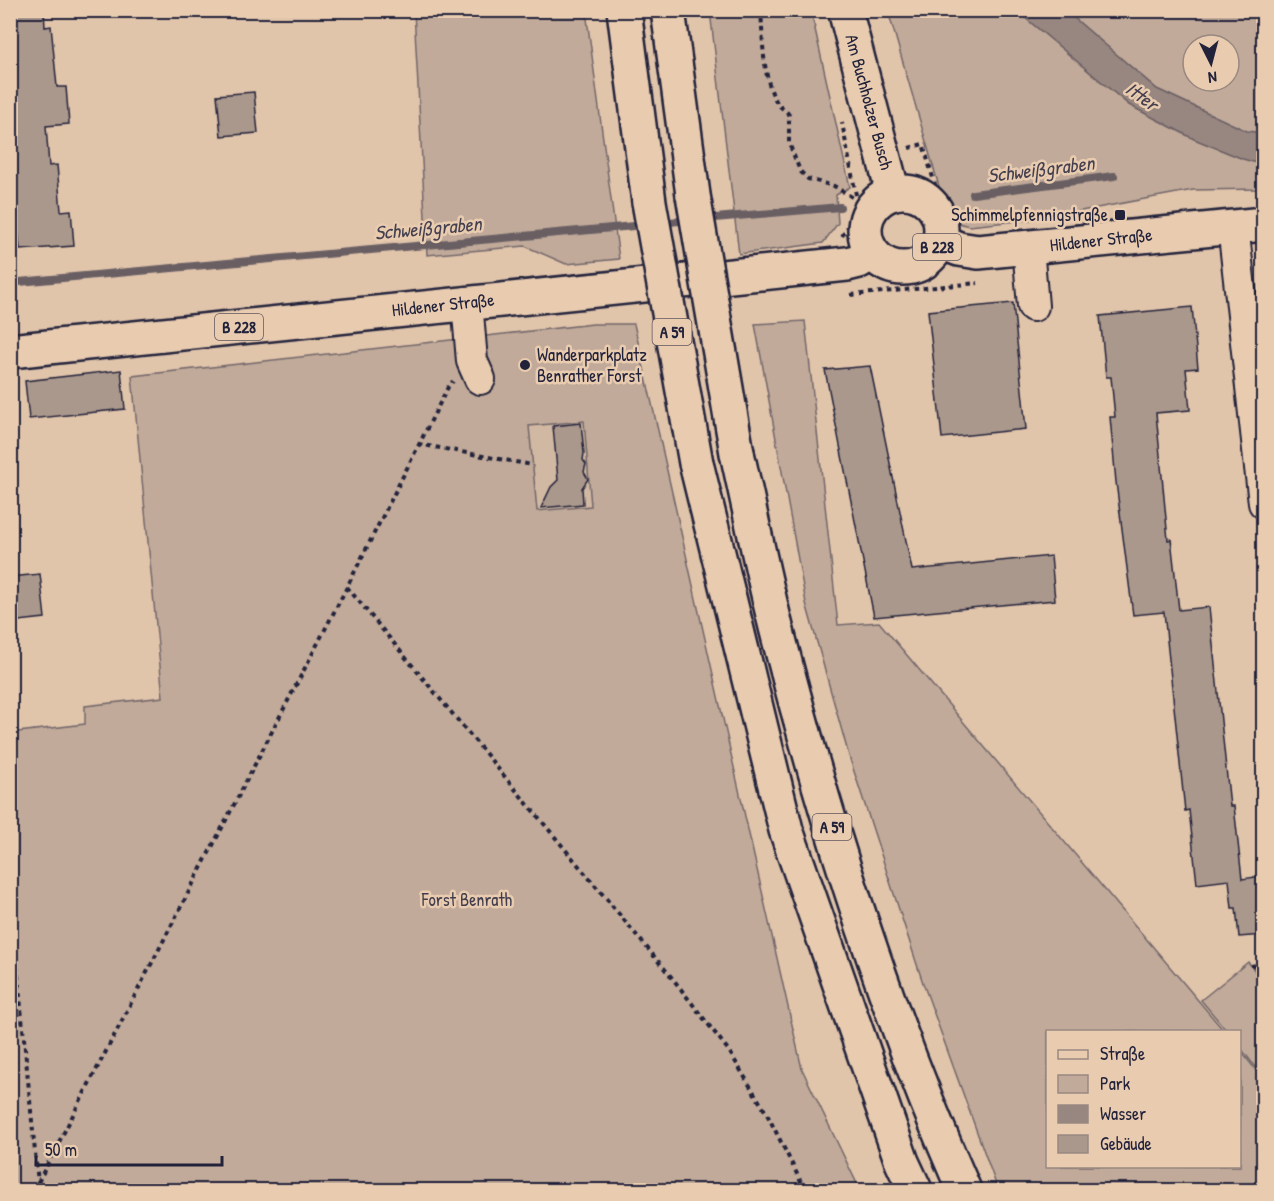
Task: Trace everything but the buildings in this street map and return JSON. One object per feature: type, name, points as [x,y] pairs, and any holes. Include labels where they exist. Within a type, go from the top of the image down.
[{"type":"main road","name":"A 59","points":[[624,10],[649,202],[696,463],[786,830],[902,1162],[915,1191]]},
{"type":"main road","name":"A 59","points":[[668,10],[693,195],[737,453],[778,638],[823,799],[873,957],[930,1113],[964,1191]]},
{"type":"main road","name":"Am Buchholzer Busch","points":[[845,10],[893,193]]},
{"type":"main road","name":"B 228","points":[[872,253],[891,266],[903,268],[915,266],[926,261],[934,252],[945,230],[941,230],[934,208],[926,200],[916,194],[893,193]]},
{"type":"main road","points":[[872,253],[865,233],[869,213],[875,204],[893,193]]},
{"type":"main road","name":"Hildener Straße","points":[[945,230],[959,249],[978,252],[1248,225]]},
{"type":"main road","name":"Hildener Straße","points":[[10,351],[847,264],[859,261],[872,253]]},
{"type":"street","points":[[1248,225],[1263,503]]},
{"type":"street","points":[[1028,247],[1033,306]]},
{"type":"street","points":[[467,302],[476,370]]},
{"type":"path","points":[[761,10],[766,66],[771,88],[779,105],[789,115],[789,143],[795,163],[808,179],[834,186],[857,200]]},
{"type":"path","points":[[838,241],[856,214],[857,200],[841,117]]},
{"type":"path","points":[[850,160],[923,144],[943,209],[945,230]]},
{"type":"path","points":[[34,1191],[448,387],[476,370]]},
{"type":"path","points":[[418,444],[532,465]]},
{"type":"path","points":[[347,586],[673,979],[722,1042],[767,1114],[805,1191]]},
{"type":"path","points":[[10,894],[38,1184]]},
{"type":"path","points":[[1251,966],[1263,964]]},
{"type":"shaded area","points":[[584,421],[592,506],[536,511],[529,426]]},
{"type":"green space","points":[[414,11],[586,11],[619,259],[566,264],[525,246],[427,255]]},
{"type":"green space","points":[[710,11],[811,11],[850,187],[836,195],[838,223],[823,243],[739,254]]},
{"type":"green space","points":[[888,11],[1263,11],[1263,189],[1193,190],[1038,219],[969,226],[958,223],[947,214]]},
{"type":"green space","points":[[805,321],[838,625],[879,622],[1223,1030],[1046,1030],[1046,1168],[1241,1168],[1241,1051],[1263,1079],[1263,1190],[998,1190],[923,983],[849,756],[806,603],[755,324]]},
{"type":"green space","name":"Forst Benrath","points":[[593,324],[634,324],[802,1069],[860,1190],[11,1190],[10,733],[85,724],[85,706],[163,697],[132,376]],"holes":[[[584,421],[591,506],[537,511],[529,426]]]},
{"type":"green space","points":[[1248,962],[1263,981],[1263,1077],[1241,1048],[1241,1030],[1226,1030],[1201,1000]]},
{"type":"water","name":"Itter","points":[[1017,11],[1066,11],[1157,89],[1247,131],[1263,133],[1263,165],[1194,139],[1129,105]]},
{"type":"waterway","name":"Schweißgraben","points":[[973,194],[1114,176]]},
{"type":"waterway","name":"Schweißgraben","points":[[704,219],[840,207]]},
{"type":"waterway","name":"Schweißgraben","points":[[660,223],[689,220]]},
{"type":"waterway","name":"Schweißgraben","points":[[19,282],[645,225]]},
{"type":"place","name":"Schimmelpfennigstraße","points":[[1120,215]]},
{"type":"place","name":"Wanderparkplatz Benrather Forst","points":[[525,365]]}]
